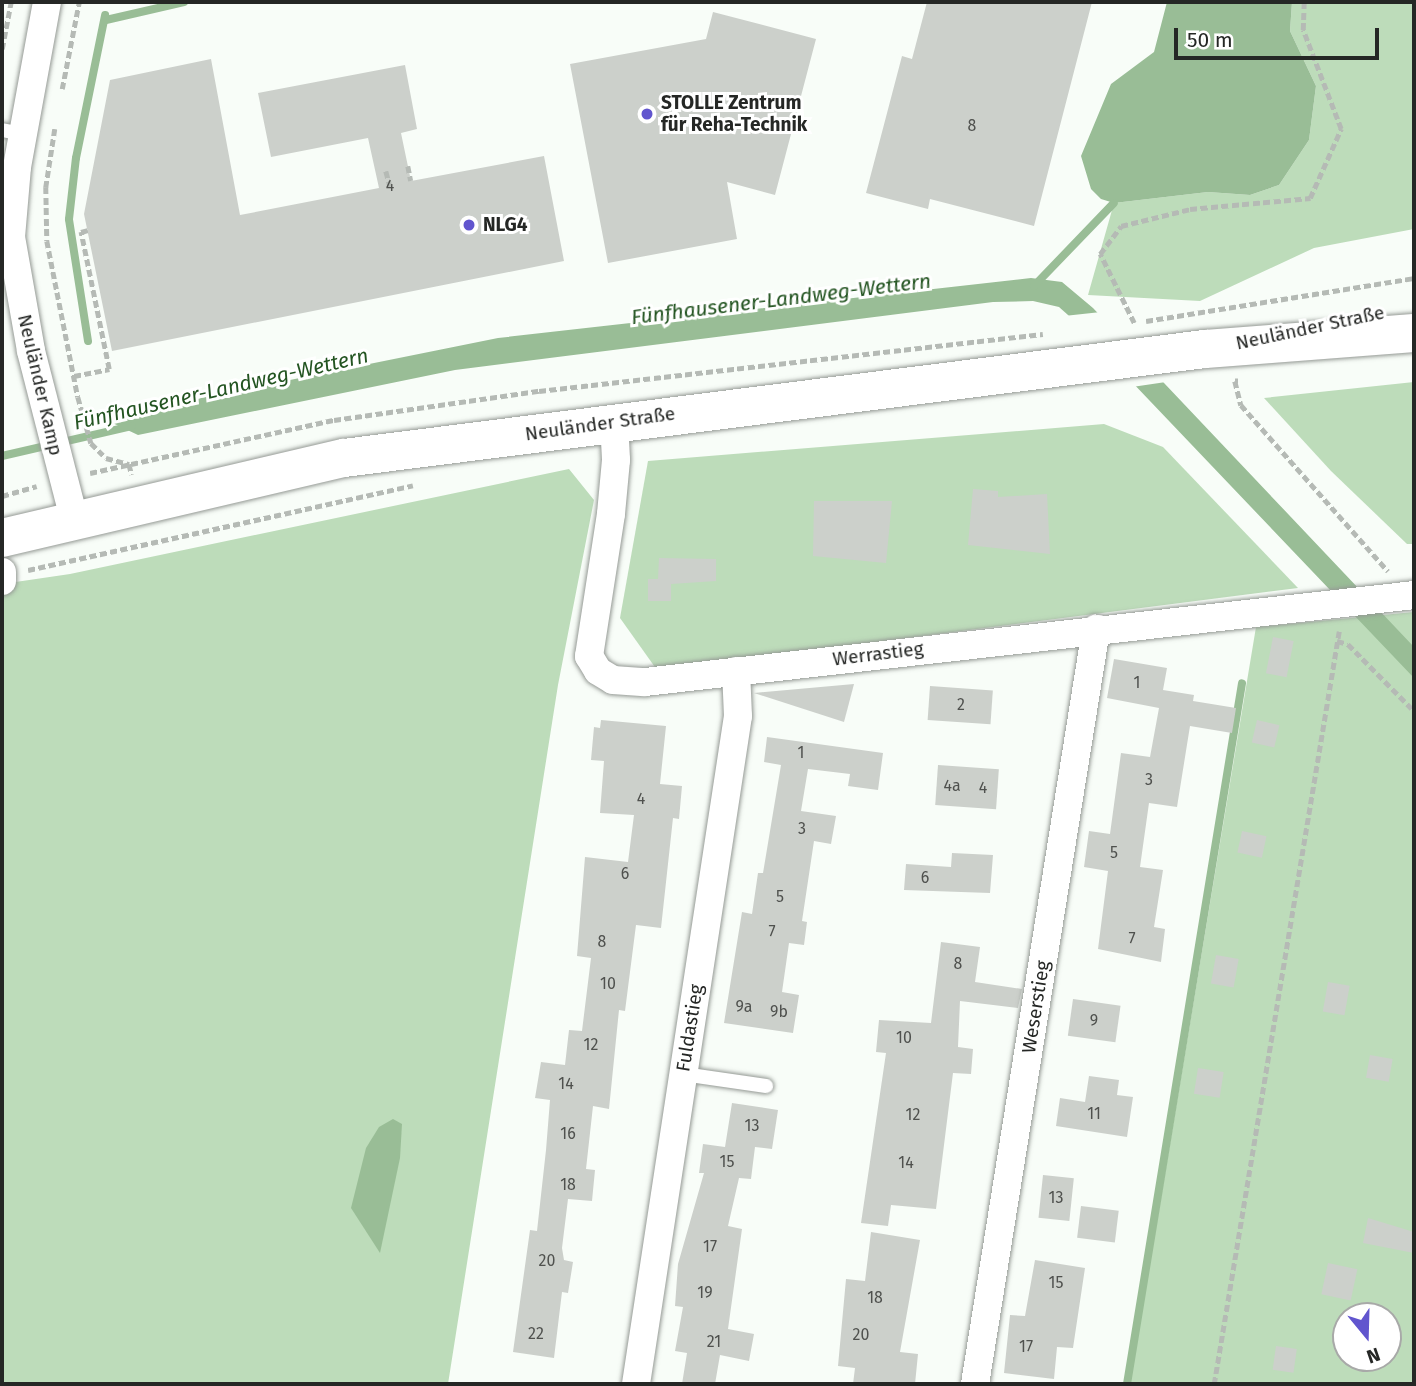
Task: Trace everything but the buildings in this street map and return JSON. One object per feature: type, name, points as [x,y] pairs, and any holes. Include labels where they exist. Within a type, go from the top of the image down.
[{"type":"main road","name":"Neuländer Straße","points":[[1205,349],[1414,306]]},
{"type":"main road","name":"Neuländer Straße","points":[[2,538],[74,518],[344,458],[614,421],[1205,349],[1414,333]]},
{"type":"street","name":"Neuländer Kamp","points":[[47,2],[12,132],[11,237],[44,406],[74,518]]},
{"type":"street","name":"Werrastieg","points":[[614,421],[616,460],[590,646],[593,666],[613,680],[631,682],[736,671],[1405,596]]},
{"type":"street","name":"Weserstieg","points":[[975,1384],[1096,629]]},
{"type":"street","name":"Fuldastieg","points":[[636,1384],[738,716],[736,671]]},
{"type":"lane","points":[[683,1074],[766,1086]]},
{"type":"path","points":[[2,49],[11,2]]},
{"type":"path","points":[[61,94],[79,2]]},
{"type":"path","points":[[1304,2],[1303,30],[1341,129],[1310,198],[1190,209],[1121,226],[1100,254],[1134,323],[1414,278]]},
{"type":"path","points":[[56,120],[46,187],[47,241],[78,397],[88,437],[97,451]]},
{"type":"path","points":[[408,166],[411,181]]},
{"type":"path","points":[[386,171],[390,186]]},
{"type":"path","points":[[74,376],[109,369],[80,232],[88,230]]},
{"type":"path","points":[[130,464],[334,420],[498,397],[1048,333]]},
{"type":"path","points":[[1234,382],[1241,405],[1405,596]]},
{"type":"path","points":[[2,576],[420,484]]},
{"type":"path","points":[[1214,1384],[1337,641],[1340,603]]},
{"type":"path","points":[[1337,641],[1348,644],[1414,711]]},
{"type":"shaded area","points":[[1167,2],[1292,2],[1290,31],[1316,86],[1309,140],[1279,185],[1250,195],[1208,192],[1114,203],[1101,199],[1091,189],[1081,156],[1111,84],[1154,52]]},
{"type":"shaded area","points":[[1292,2],[1414,2],[1414,229],[1314,248],[1200,301],[1088,295],[1114,203],[1208,192],[1250,195],[1279,185],[1309,140],[1316,86],[1290,31]]},
{"type":"shaded area","points":[[1031,278],[1062,282],[1093,308],[1414,647],[1414,678],[1068,315],[1059,307],[1033,301],[993,302],[455,370],[138,435],[102,418],[498,338]]},
{"type":"shaded area","points":[[1414,382],[1414,544],[1407,544],[1331,471],[1264,398]]},
{"type":"shaded area","points":[[1104,424],[1163,447],[1298,588],[657,670],[620,618],[648,461]]},
{"type":"shaded area","points":[[569,469],[594,500],[558,685],[448,1384],[2,1384],[2,584],[70,574]]},
{"type":"shaded area","points":[[1414,612],[1414,1384],[1130,1384],[1256,627]]},
{"type":"shaded area","points":[[393,1119],[402,1124],[400,1158],[380,1253],[351,1208],[366,1148],[379,1127]]},
{"type":"pier","points":[[1101,312],[1166,382],[1132,387],[1064,316]]},
{"type":"waterway","points":[[106,20],[184,2]]},
{"type":"waterway","points":[[88,341],[69,219],[76,158],[105,15]]},
{"type":"waterway","points":[[1034,286],[1114,203]]},
{"type":"waterway","name":"Fünfhausener-Landweg-Wettern","points":[[2,456],[132,426]]},
{"type":"waterway","points":[[1127,1384],[1242,683]]},
{"type":"place","name":"STOLLE Zentrum für Reha-Technik","points":[[647,114]]},
{"type":"place","name":"NLG4","points":[[469,225]]}]
